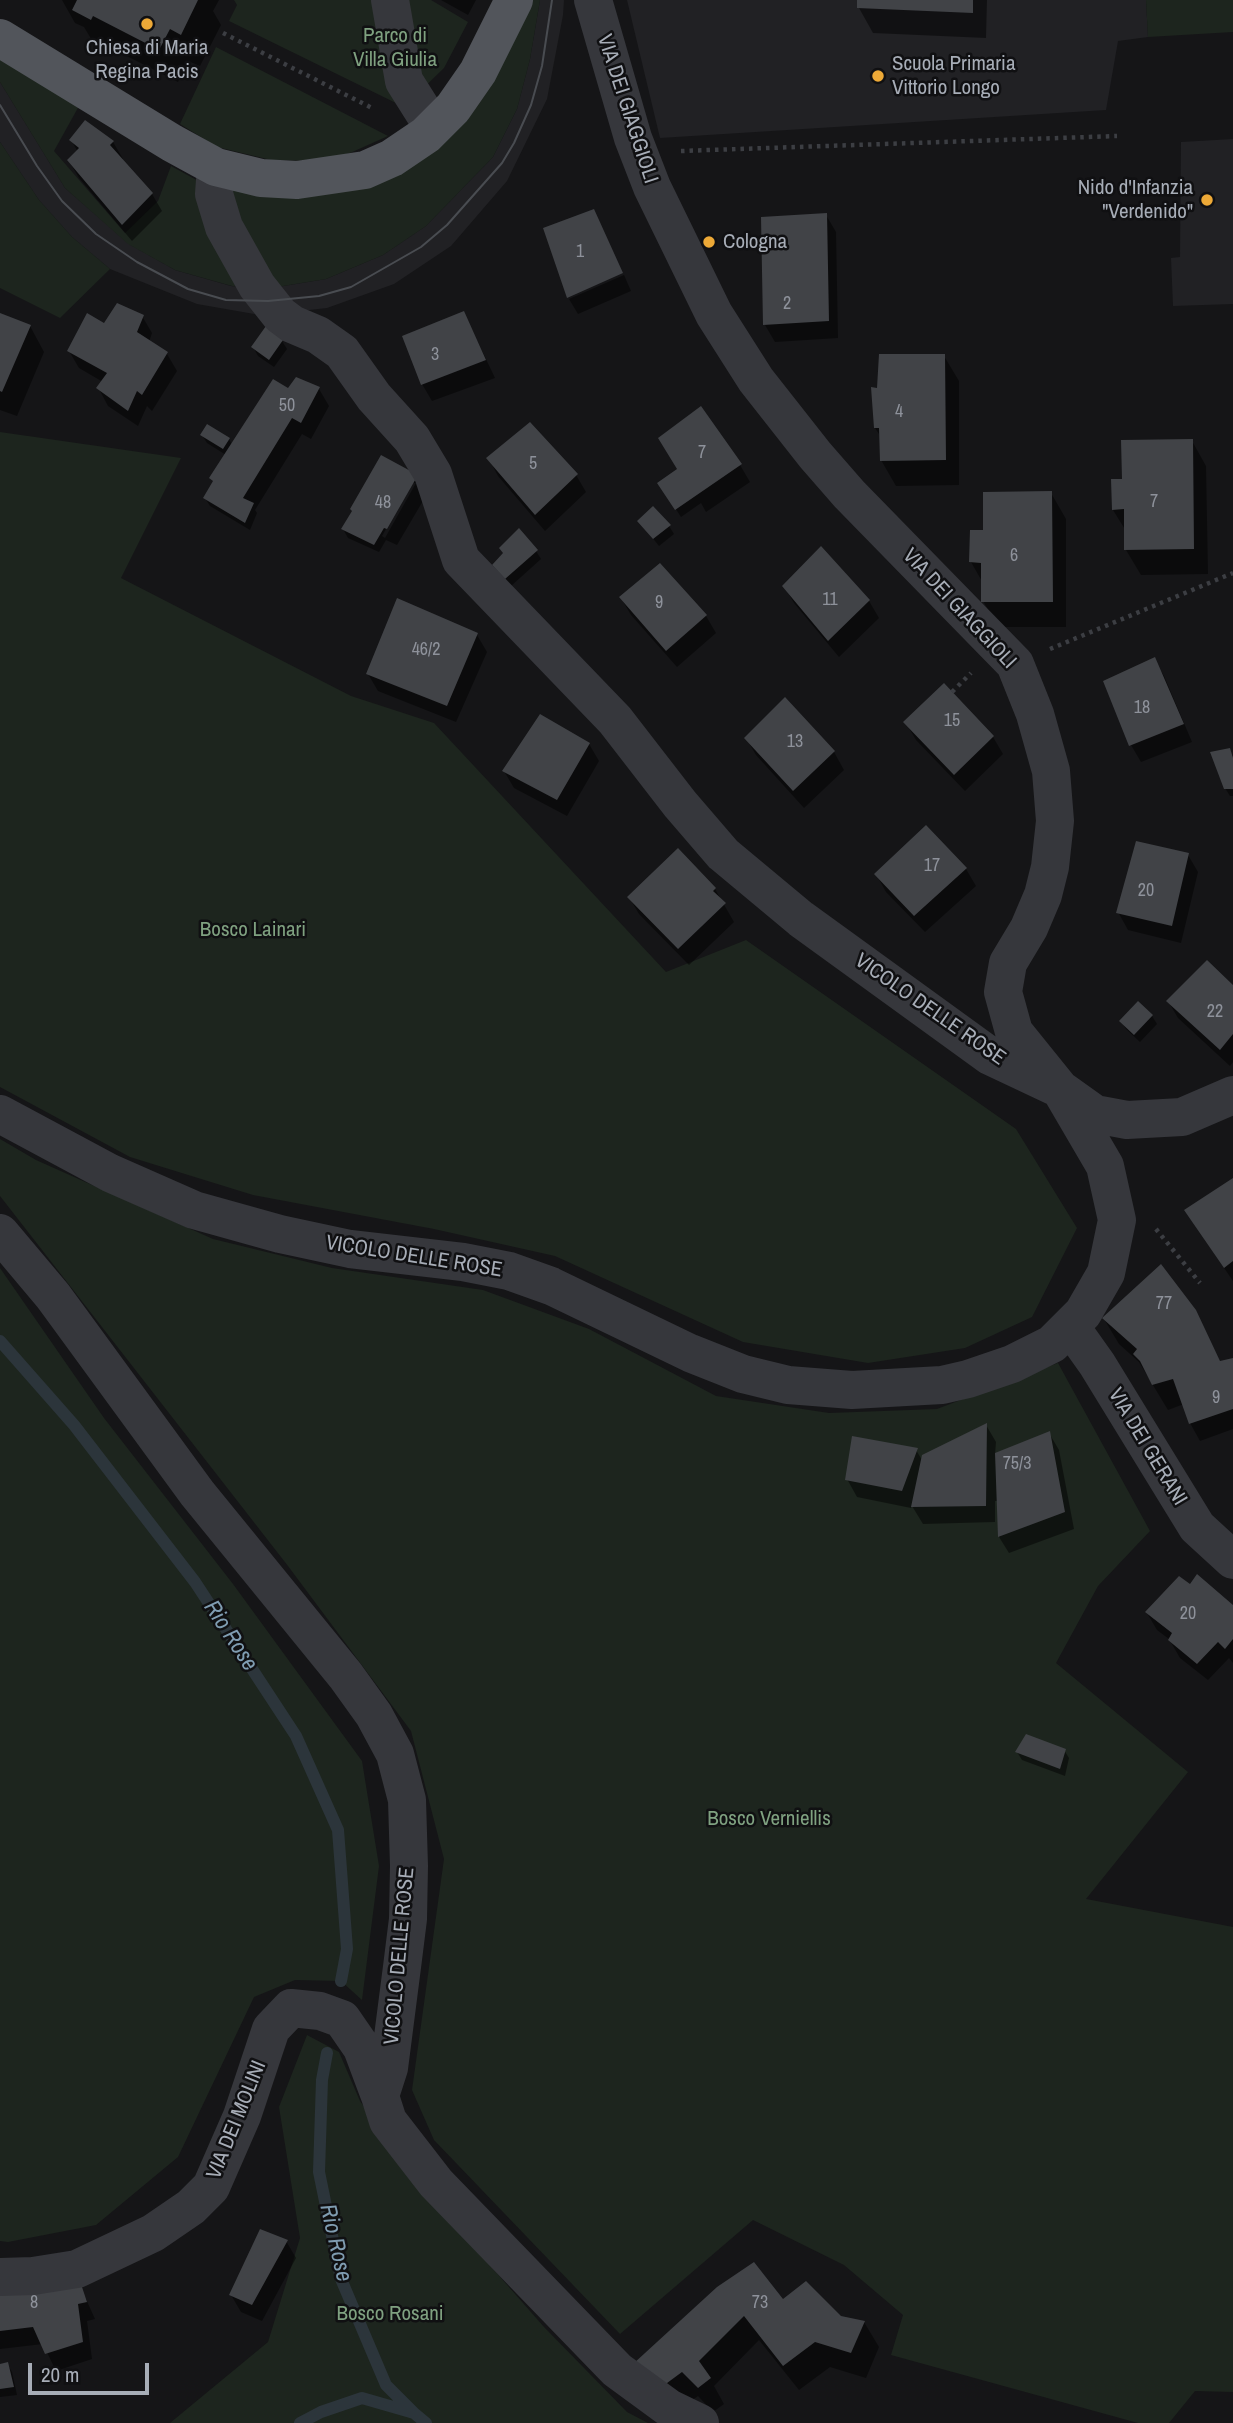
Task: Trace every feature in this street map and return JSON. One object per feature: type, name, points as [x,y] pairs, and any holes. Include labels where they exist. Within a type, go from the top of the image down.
[{"type":"main road","points":[[0,38],[216,167],[261,178],[297,180],[365,170],[392,158],[429,131],[453,108],[478,72],[513,0]]},
{"type":"street","points":[[390,0],[404,80],[429,131]]},
{"type":"street","name":"VIA DEI GIAGGIOLI","points":[[593,0],[638,152],[652,187],[714,314],[756,380],[815,455],[849,494],[1015,664],[1035,714],[1051,771],[1055,836],[1051,867],[1043,895],[1029,928],[1008,963],[1003,992],[1014,1032],[1060,1089],[1095,1114],[1127,1120],[1182,1116],[1233,1095]]},
{"type":"street","name":"VICOLO DELLE ROSE","points":[[0,1114],[110,1173],[194,1210],[280,1234],[351,1249],[463,1262],[509,1271],[551,1286],[690,1353],[743,1374],[788,1385],[852,1390],[942,1385],[1012,1364],[1052,1344],[1083,1313],[1106,1273],[1117,1220],[1105,1166],[1060,1089],[990,1056],[969,1042],[801,919],[723,854],[680,804],[615,720],[461,560],[433,474],[412,439],[374,397],[342,352],[318,335],[286,320],[257,286],[224,227],[214,194],[216,167]]},
{"type":"street","name":"VICOLO DELLE ROSE","points":[[0,1233],[53,1296],[197,1493],[346,1676],[374,1715],[395,1754],[407,1800],[409,1820],[408,1919],[389,2068],[380,2096]]},
{"type":"street","name":"VIA DEI GERANI","points":[[1070,1326],[1097,1364],[1197,1527],[1233,1560]]},
{"type":"street","name":"VIA DEI MOLINI","points":[[0,2277],[33,2276],[78,2269],[153,2233],[191,2207],[211,2187],[242,2116],[271,2029],[291,2008],[320,2011],[342,2019],[362,2048],[380,2096]]},
{"type":"street","points":[[380,2096],[388,2121],[436,2183],[617,2370],[670,2408],[700,2423]]},
{"type":"path","points":[[223,33],[429,131]]},
{"type":"path","points":[[638,152],[1117,136]]},
{"type":"path","points":[[1067,642],[1233,573]]},
{"type":"shaded area","points":[[540,0],[564,0],[563,15],[547,99],[507,181],[451,246],[394,284],[327,308],[291,312],[271,288],[326,279],[383,255],[426,226],[493,157],[517,109],[530,59]]},
{"type":"shaded area","name":"Scuola Primaria Vittorio Longo","points":[[627,0],[1146,0],[1148,37],[1118,41],[1106,110],[660,138]]},
{"type":"shaded area","points":[[0,82],[65,188],[129,244],[175,270],[242,287],[260,315],[197,304],[110,269],[72,237],[39,200],[0,142]]},
{"type":"shaded area","name":"Nido d'Infanzia \"Verdenido\"","points":[[1233,139],[1233,304],[1173,306],[1171,258],[1180,257],[1181,142]]},
{"type":"green space","name":"Parco di Villa Giulia","points":[[234,0],[431,0],[468,22],[444,68],[404,107],[229,21],[237,5]]},
{"type":"green space","points":[[527,0],[540,0],[530,59],[517,109],[493,157],[426,226],[383,255],[326,279],[271,288],[233,224],[228,185],[367,181]]},
{"type":"green space","points":[[1146,0],[1233,0],[1233,32],[1148,37]]},
{"type":"green space","points":[[216,47],[388,136],[350,153],[320,161],[271,160],[217,147],[180,124]]},
{"type":"green space","points":[[0,54],[79,106],[54,151],[125,233],[158,201],[171,166],[202,183],[242,287],[175,270],[128,244],[65,188],[0,82]]},
{"type":"green space","points":[[0,142],[39,200],[72,237],[110,269],[60,318],[0,288]]},
{"type":"green space","name":"Bosco Lainari","points":[[0,432],[181,458],[121,578],[351,696],[434,723],[666,972],[746,940],[1016,1129],[1077,1228],[1032,1317],[965,1348],[868,1363],[743,1342],[555,1256],[434,1229],[253,1195],[130,1157],[0,1087]]},
{"type":"green space","name":"Bosco Verniellis","points":[[0,1139],[36,1160],[213,1239],[332,1268],[483,1290],[589,1329],[716,1396],[829,1413],[937,1409],[1058,1363],[1150,1531],[1098,1586],[1056,1663],[1188,1772],[1086,1899],[1233,1927],[1233,2392],[1195,2391],[1169,2423],[1138,2423],[891,2355],[903,2315],[844,2265],[753,2220],[620,2334],[434,2140],[412,2090],[444,1859],[411,1731],[288,1566],[0,1196]]},
{"type":"green space","points":[[0,1268],[104,1418],[233,1584],[362,1761],[379,1866],[362,2000],[341,1981],[295,1980],[254,1997],[178,2157],[96,2225],[8,2242],[0,2241]]},
{"type":"green space","name":"Bosco Rosani","points":[[307,2035],[339,2052],[360,2101],[416,2181],[544,2327],[627,2412],[648,2423],[170,2423],[268,2342],[300,2238],[279,2107]]},
{"type":"building","name":"Chiesa di Maria Regina Pacis","points":[[77,0],[198,0],[181,35],[170,29],[159,50],[93,16],[91,20],[72,10]]},
{"type":"building","points":[[857,0],[973,0],[973,13],[857,8]]},
{"type":"building","points":[[85,120],[114,141],[110,145],[153,193],[122,225],[67,160],[79,148],[69,140]]},
{"type":"building","points":[[594,209],[623,273],[567,298],[543,228]]},
{"type":"building","points":[[827,213],[829,321],[763,325],[761,217]]},
{"type":"building","points":[[117,303],[144,315],[137,332],[168,352],[142,395],[137,391],[128,411],[96,388],[107,373],[67,351],[87,313],[104,323]]},
{"type":"building","points":[[464,311],[486,360],[421,385],[402,336]]},
{"type":"building","points":[[0,313],[31,325],[2,392],[0,391]]},
{"type":"building","points":[[266,326],[283,340],[269,360],[251,347]]},
{"type":"building","points":[[879,354],[945,354],[946,460],[880,461],[879,428],[874,428],[871,387],[877,388]]},
{"type":"building","points":[[296,377],[320,387],[301,423],[292,418],[243,498],[254,503],[245,523],[203,498],[213,481],[209,478],[273,379],[288,388]]},
{"type":"building","points":[[701,406],[742,464],[675,510],[657,483],[677,469],[658,438]]},
{"type":"building","points":[[530,422],[578,474],[535,515],[486,458]]},
{"type":"building","points":[[207,424],[230,438],[223,449],[200,435]]},
{"type":"building","points":[[1193,439],[1194,549],[1124,550],[1124,509],[1112,510],[1111,479],[1122,479],[1121,440]]},
{"type":"building","points":[[381,455],[418,475],[387,529],[384,528],[374,545],[341,529]]},
{"type":"building","points":[[1052,491],[1053,602],[981,602],[981,563],[969,562],[970,530],[983,530],[983,492]]},
{"type":"building","points":[[653,506],[671,525],[653,539],[637,521]]},
{"type":"building","points":[[519,528],[538,550],[505,579],[492,565],[503,553],[499,548]]},
{"type":"building","points":[[821,546],[870,600],[828,641],[782,586]]},
{"type":"building","points":[[660,563],[707,615],[666,651],[619,597]]},
{"type":"building","points":[[397,598],[478,633],[447,706],[366,674]]},
{"type":"building","points":[[1155,657],[1184,724],[1129,746],[1103,681]]},
{"type":"building","points":[[944,683],[994,736],[954,775],[903,722]]},
{"type":"building","points":[[785,697],[835,751],[793,791],[744,738]]},
{"type":"building","points":[[540,714],[590,743],[557,800],[502,771]]},
{"type":"building","points":[[1230,748],[1233,758],[1233,789],[1224,789],[1210,752]]},
{"type":"building","points":[[926,825],[967,868],[914,916],[874,874]]},
{"type":"building","points":[[1136,841],[1189,853],[1172,926],[1116,913]]},
{"type":"building","points":[[678,848],[716,888],[713,891],[726,903],[678,949],[627,897]]},
{"type":"building","points":[[1207,960],[1233,985],[1233,1034],[1220,1050],[1166,1001]]},
{"type":"building","points":[[1138,1001],[1153,1015],[1134,1035],[1119,1021]]},
{"type":"building","points":[[1233,1178],[1233,1261],[1224,1268],[1184,1210]]},
{"type":"building","points":[[1161,1264],[1196,1310],[1220,1361],[1233,1358],[1233,1409],[1189,1424],[1173,1379],[1152,1385],[1140,1361],[1133,1354],[1137,1349],[1102,1318]]},
{"type":"building","points":[[987,1423],[986,1506],[911,1507],[922,1455]]},
{"type":"building","points":[[1050,1431],[1065,1512],[998,1537],[995,1453]]},
{"type":"building","points":[[852,1436],[918,1448],[902,1491],[845,1480]]},
{"type":"building","points":[[1197,1574],[1233,1605],[1233,1639],[1225,1649],[1218,1642],[1197,1664],[1168,1640],[1172,1633],[1145,1612],[1179,1576],[1190,1584]]},
{"type":"building","points":[[1026,1734],[1066,1749],[1060,1769],[1015,1752]]},
{"type":"building","points":[[260,2229],[288,2240],[252,2305],[229,2295]]},
{"type":"building","points":[[754,2262],[783,2299],[806,2281],[841,2316],[865,2321],[851,2353],[815,2342],[783,2366],[744,2316],[699,2361],[711,2378],[698,2388],[682,2372],[663,2386],[633,2364],[717,2287]]},
{"type":"building","points":[[81,2284],[87,2302],[78,2304],[83,2342],[45,2354],[33,2327],[0,2331],[0,2289]]},
{"type":"building","points":[[8,2362],[14,2387],[0,2389],[0,2364]]},
{"type":"waterway","name":"Rio Rose","points":[[0,1341],[74,1425],[195,1582],[296,1736],[338,1830],[347,1949],[341,1981]]},
{"type":"waterway","name":"Rio Rose","points":[[327,2053],[322,2080],[319,2172],[341,2279],[386,2385],[414,2413]]},
{"type":"waterway","points":[[300,2423],[321,2412],[362,2398],[414,2413],[426,2423]]},
{"type":"tram line","points":[[0,105],[62,201],[96,234],[137,262],[188,289],[226,300],[268,301],[319,296],[351,287],[421,247],[447,225],[502,163],[531,105],[542,66],[552,0]]},
{"type":"place","name":"Chiesa di Maria Regina Pacis","points":[[147,24]]},
{"type":"place","name":"Scuola Primaria Vittorio Longo","points":[[878,76]]},
{"type":"place","name":"Nido d'Infanzia \"Verdenido\"","points":[[1207,200]]},
{"type":"place","name":"Cologna","points":[[709,242]]}]
